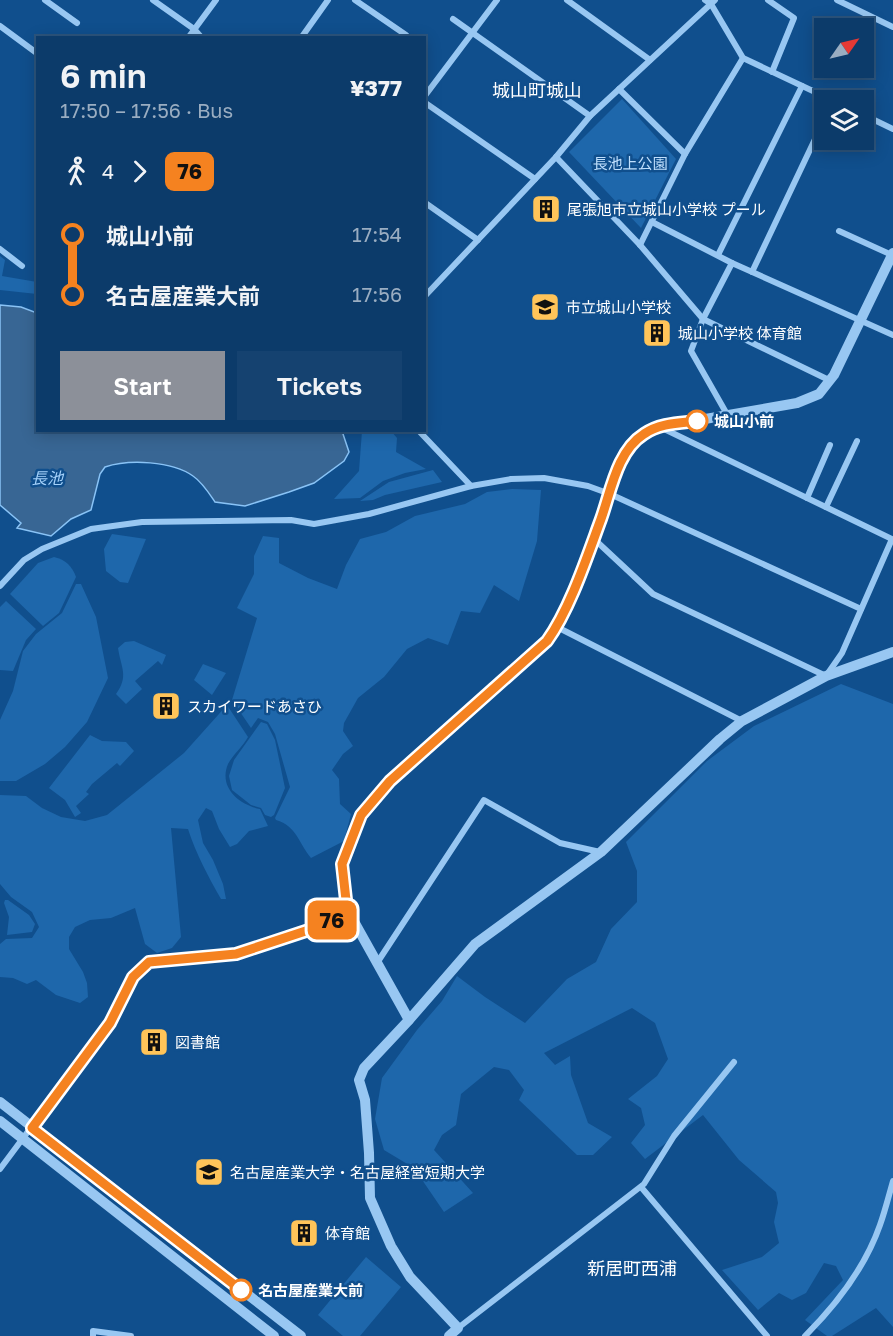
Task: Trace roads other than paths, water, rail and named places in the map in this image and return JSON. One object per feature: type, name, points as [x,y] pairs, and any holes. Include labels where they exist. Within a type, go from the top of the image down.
[{"type":"street","points":[[45,0],[76,23]]},
{"type":"street","points":[[153,0],[194,29],[199,36]]},
{"type":"street","points":[[189,36],[216,0]]},
{"type":"street","points":[[302,36],[328,0]]},
{"type":"street","points":[[355,0],[406,35]]},
{"type":"street","points":[[426,97],[497,0]]},
{"type":"street","points":[[567,0],[651,60]]},
{"type":"street","points":[[768,0],[794,18],[772,72]]},
{"type":"street","points":[[837,0],[893,27]]},
{"type":"street","points":[[426,295],[556,157],[590,116],[710,1],[743,58],[814,92]]},
{"type":"street","points":[[453,19],[590,116]]},
{"type":"street","points":[[0,26],[36,53]]},
{"type":"street","points":[[640,245],[685,154],[743,58]]},
{"type":"street","points":[[718,255],[802,86]]},
{"type":"street","points":[[619,89],[685,154]]},
{"type":"street","points":[[426,101],[535,179]]},
{"type":"street","points":[[874,120],[893,129]]},
{"type":"street","points":[[752,272],[814,141]]},
{"type":"street","points":[[556,157],[640,245],[703,319],[831,381]]},
{"type":"street","points":[[426,203],[478,240]]},
{"type":"street","points":[[652,222],[732,263],[893,335]]},
{"type":"street","points":[[409,1020],[347,909],[342,864],[361,815],[390,781],[547,641],[557,627],[623,457],[632,444],[643,434],[659,427],[796,403],[819,394],[831,381],[861,320],[889,272],[892,254],[839,231]]},
{"type":"street","points":[[0,249],[22,266]]},
{"type":"street","points":[[728,416],[692,351],[703,319],[732,263]]},
{"type":"street","points":[[659,427],[892,538],[842,653],[826,676]]},
{"type":"street","points":[[420,432],[471,486]]},
{"type":"street","points":[[826,507],[857,441]]},
{"type":"street","points":[[807,498],[830,446]]},
{"type":"street","points":[[0,586],[24,560],[42,549],[91,529],[142,522],[291,520],[314,524],[369,514],[471,486],[511,478],[544,478],[588,486],[610,494],[861,609]]},
{"type":"street","points":[[593,538],[653,594],[826,676]]},
{"type":"street","points":[[557,627],[742,721]]},
{"type":"street","points":[[734,1062],[674,1136],[640,1187],[453,1334],[410,1277],[391,1246],[370,1198],[365,1100],[359,1080],[364,1068],[475,944],[601,852],[742,721],[826,676],[893,652]]},
{"type":"street","points":[[377,963],[484,800],[560,843],[601,852]]},
{"type":"street","points":[[0,1169],[110,1023],[133,977],[149,962],[236,954],[327,924],[347,909]]},
{"type":"street","points":[[0,1102],[301,1336]]},
{"type":"street","points":[[0,1121],[274,1336]]},
{"type":"street","points":[[805,1336],[832,1308],[863,1261],[880,1227],[893,1180]]},
{"type":"street","points":[[640,1187],[767,1336]]},
{"type":"street","points":[[93,1336],[93,1331],[131,1336]]},
{"type":"water","name":"長池","points":[[0,305],[21,307],[36,313],[36,432],[342,432],[349,452],[344,461],[314,483],[245,506],[215,502],[196,478],[174,467],[138,462],[115,464],[105,467],[100,474],[91,510],[71,519],[51,536],[17,528],[21,523],[0,505]]},
{"type":"place","name":"尾張旭市立城山小学校 プール","points":[[546,209]]},
{"type":"place","name":"市立城山小学校","points":[[545,307]]},
{"type":"place","name":"城山小学校 体育館","points":[[657,333]]},
{"type":"place","name":"城山小前","points":[[697,421]]},
{"type":"place","name":"スカイワードあさひ","points":[[166,706]]},
{"type":"place","name":"図書館","points":[[154,1042]]},
{"type":"place","name":"名古屋産業大学・名古屋経営短期大学","points":[[209,1172]]},
{"type":"place","name":"体育館","points":[[304,1233]]},
{"type":"place","name":"名古屋産業大前","points":[[241,1290]]},
{"type":"district","name":"城山町城山","points":[[537,90]]},
{"type":"district","name":"新居町西浦","points":[[632,1268]]},
{"type":"park label","name":"長池上公園","points":[[630,163]]}]
